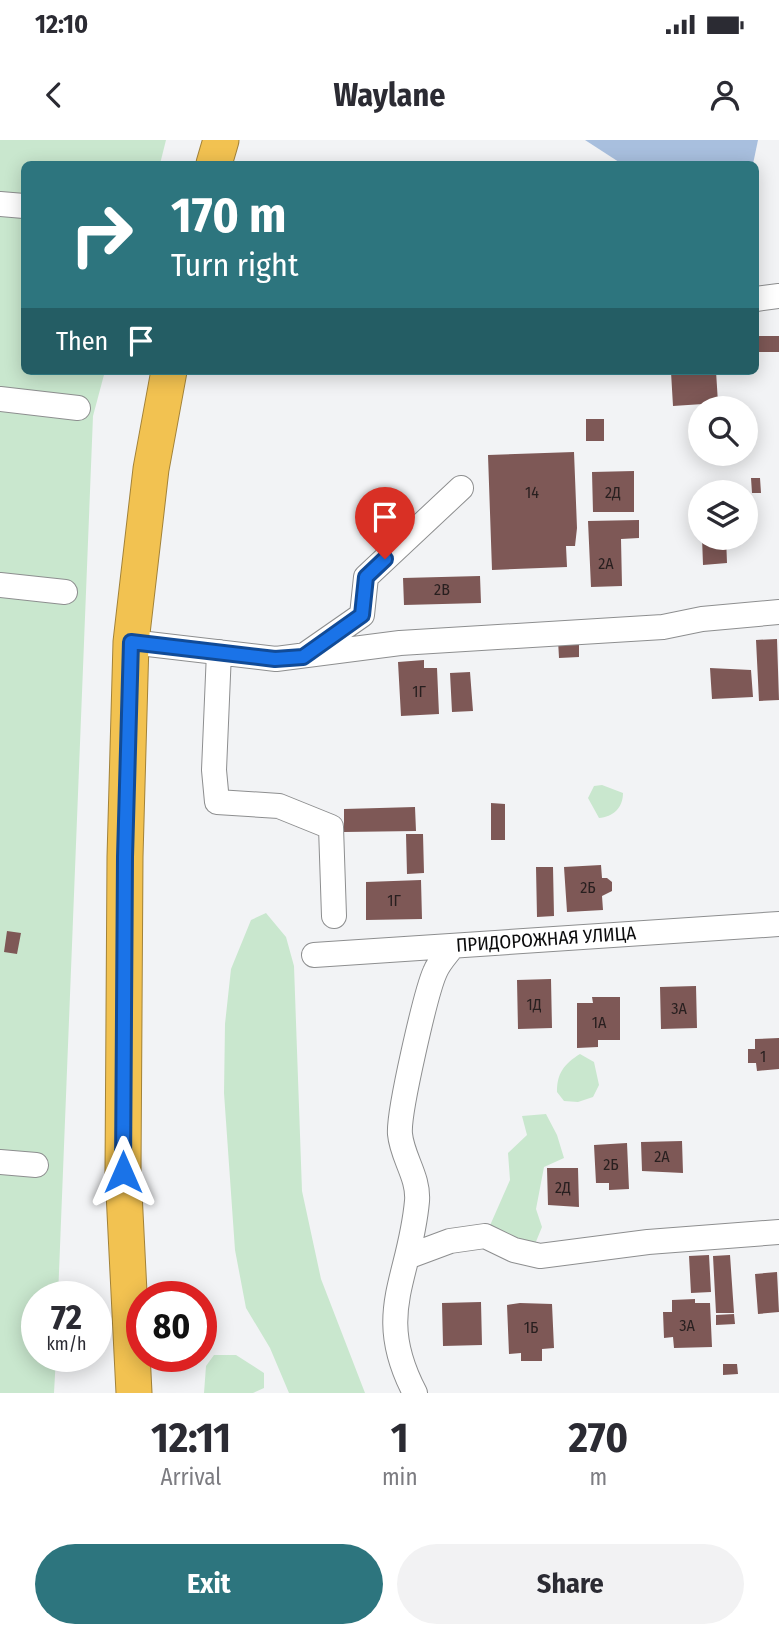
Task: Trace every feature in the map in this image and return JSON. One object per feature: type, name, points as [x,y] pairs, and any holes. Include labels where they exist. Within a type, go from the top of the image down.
[{"type":"highway","points":[[215,161],[221,140]]},
{"type":"highway","points":[[134,1393],[123,1172],[125,857],[131,642],[151,468],[168,375]]},
{"type":"street","points":[[0,204],[21,206]]},
{"type":"street","points":[[759,299],[779,296]]},
{"type":"street","points":[[0,399],[78,408]]},
{"type":"street","points":[[303,657],[362,615],[366,577],[461,488]]},
{"type":"street","points":[[0,585],[65,592]]},
{"type":"street","points":[[131,642],[275,659],[400,643],[663,627],[702,619],[779,612]]},
{"type":"street","points":[[219,652],[214,770],[217,802],[279,806],[331,827],[334,916]]},
{"type":"street","name":"ПРИДОРОЖНАЯ УЛИЦА","points":[[314,955],[779,923]]},
{"type":"street","points":[[415,1393],[404,1372],[394,1336],[394,1306],[407,1257],[417,1199],[413,1175],[400,1135],[402,1108],[434,973],[453,946]]},
{"type":"street","points":[[0,1161],[36,1165]]},
{"type":"street","points":[[407,1257],[450,1241],[485,1236],[513,1250],[540,1256],[648,1242],[779,1232]]},
{"type":"green space","points":[[0,140],[166,140],[161,161],[21,161],[21,375],[104,375],[93,416],[59,1281],[21,1281],[21,1372],[55,1372],[54,1393],[0,1393]]},
{"type":"green space","points":[[602,785],[623,793],[623,798],[616,811],[599,818],[588,798],[594,786]]},
{"type":"green space","points":[[266,913],[286,937],[294,966],[302,1191],[321,1279],[365,1393],[289,1393],[270,1348],[246,1308],[235,1250],[224,1093],[225,1024],[231,969],[251,920]]},
{"type":"green space","points":[[580,1054],[594,1062],[599,1085],[593,1097],[578,1102],[564,1101],[557,1092],[558,1079],[566,1065]]},
{"type":"green space","points":[[546,1114],[557,1135],[564,1158],[544,1167],[536,1209],[542,1227],[535,1244],[488,1230],[510,1180],[508,1153],[527,1135],[522,1116]]},
{"type":"green space","points":[[217,1355],[236,1355],[264,1373],[264,1388],[253,1393],[204,1393],[206,1372],[217,1372]]},
{"type":"water","points":[[585,140],[758,140],[754,161],[617,161]]},
{"type":"building","points":[[759,336],[779,336],[779,352],[759,352]]},
{"type":"building","points":[[671,375],[716,375],[718,396],[688,396],[688,405],[673,406]]},
{"type":"building","points":[[586,419],[604,419],[604,441],[586,441]]},
{"type":"building","points":[[574,452],[577,528],[575,546],[566,546],[567,567],[492,570],[488,455]]},
{"type":"building","points":[[634,471],[634,512],[593,512],[592,472]]},
{"type":"building","points":[[760,478],[761,493],[758,493],[758,480],[751,480]]},
{"type":"building","points":[[639,520],[639,538],[621,539],[622,586],[591,587],[588,521]]},
{"type":"building","points":[[702,550],[726,550],[727,563],[703,565]]},
{"type":"building","points":[[480,576],[481,603],[404,605],[403,578]]},
{"type":"building","points":[[579,639],[579,657],[559,658],[558,640]]},
{"type":"building","points":[[777,639],[779,700],[759,701],[756,640]]},
{"type":"building","points":[[424,660],[424,668],[437,668],[439,714],[401,716],[398,662]]},
{"type":"building","points":[[710,668],[751,670],[753,697],[712,699]]},
{"type":"building","points":[[470,672],[473,711],[452,712],[450,673]]},
{"type":"building","points":[[491,803],[505,804],[505,840],[491,840]]},
{"type":"building","points":[[415,807],[416,831],[344,832],[344,809]]},
{"type":"building","points":[[406,834],[423,834],[424,873],[407,874]]},
{"type":"building","points":[[601,865],[602,878],[612,882],[612,891],[602,896],[603,910],[567,912],[564,867]]},
{"type":"building","points":[[536,867],[553,867],[554,916],[537,917]]},
{"type":"building","points":[[421,880],[422,919],[366,920],[366,882]]},
{"type":"building","points":[[7,931],[21,933],[17,954],[4,952]]},
{"type":"building","points":[[551,979],[552,1028],[518,1029],[517,980]]},
{"type":"building","points":[[696,986],[697,1028],[661,1029],[660,987]]},
{"type":"building","points":[[592,997],[620,997],[620,1040],[598,1040],[598,1047],[577,1048],[577,1003],[593,1003]]},
{"type":"building","points":[[779,1038],[779,1069],[757,1071],[756,1063],[748,1063],[748,1049],[755,1049],[755,1039]]},
{"type":"building","points":[[682,1141],[683,1173],[642,1171],[641,1142]]},
{"type":"building","points":[[627,1143],[629,1189],[609,1190],[609,1183],[596,1183],[594,1145]]},
{"type":"building","points":[[547,1168],[578,1168],[579,1207],[548,1205]]},
{"type":"building","points":[[709,1255],[711,1292],[691,1293],[689,1256]]},
{"type":"building","points":[[730,1255],[734,1313],[716,1313],[713,1256]]},
{"type":"building","points":[[777,1272],[779,1312],[758,1314],[755,1274]]},
{"type":"building","points":[[695,1299],[695,1303],[710,1303],[712,1347],[674,1348],[673,1337],[664,1338],[663,1312],[672,1312],[672,1300]]},
{"type":"building","points":[[481,1302],[482,1345],[443,1346],[442,1303]]},
{"type":"building","points":[[552,1304],[554,1348],[542,1349],[542,1361],[521,1361],[521,1353],[509,1354],[507,1305]]},
{"type":"building","points":[[734,1314],[735,1324],[716,1325],[716,1315]]},
{"type":"building","points":[[723,1364],[737,1364],[738,1374],[723,1375]]},
{"type":"route","points":[[123,1172],[125,857],[131,642],[275,659],[303,657],[362,615],[366,577],[385,559]]}]
